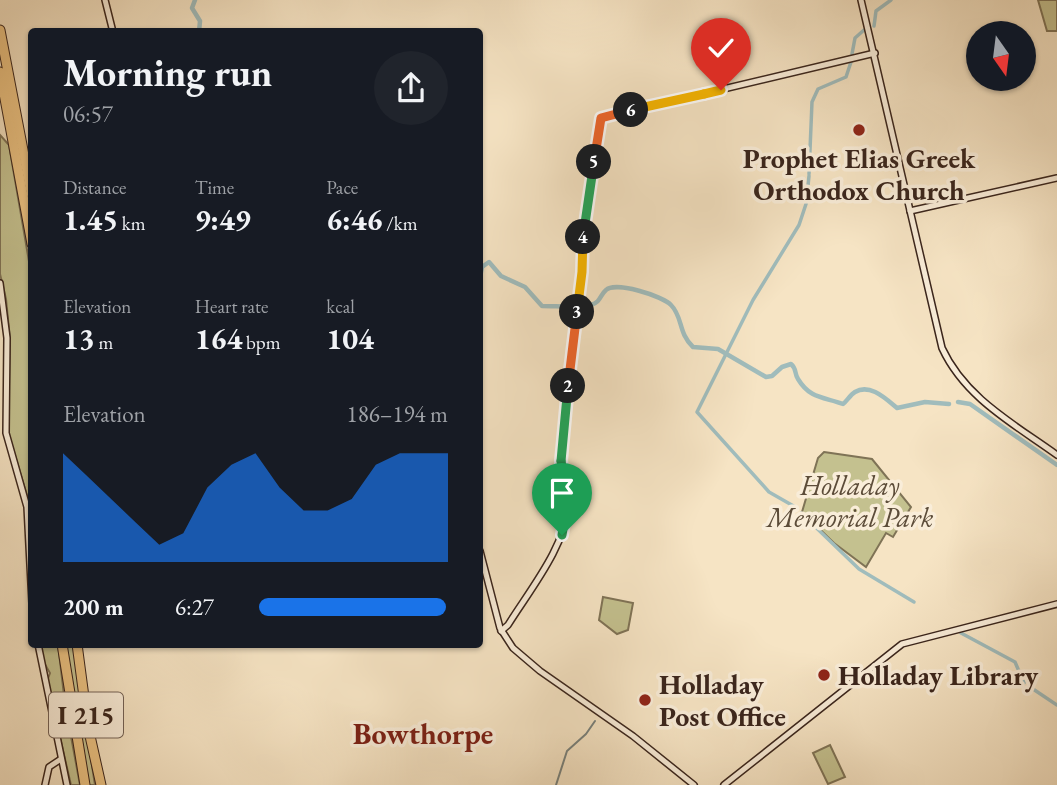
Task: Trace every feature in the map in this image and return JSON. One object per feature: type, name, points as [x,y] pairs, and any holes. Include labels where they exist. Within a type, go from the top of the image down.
[{"type":"highway","points":[[0,30],[28,176]]},
{"type":"highway","points":[[0,72],[28,222]]},
{"type":"highway","name":"I 215","points":[[63,648],[85,785]]},
{"type":"highway","name":"I 215","points":[[78,648],[88,727],[100,785]]},
{"type":"street","points":[[105,0],[112,28]]},
{"type":"street","points":[[862,0],[941,343],[952,366],[980,399],[1057,455]]},
{"type":"street","points":[[501,631],[508,625],[564,531],[568,500],[561,450],[583,230],[601,118],[875,53]]},
{"type":"street","points":[[910,211],[1057,178]]},
{"type":"street","points":[[0,284],[7,338],[6,433],[28,513]]},
{"type":"street","points":[[483,562],[501,631],[517,653],[631,735],[694,785]]},
{"type":"street","points":[[724,785],[902,643],[1057,604]]},
{"type":"street","points":[[39,648],[68,785]]},
{"type":"street","points":[[45,785],[49,767],[61,758]]},
{"type":"green space","points":[[1038,0],[1057,0],[1057,31],[1047,31]]},
{"type":"green space","points":[[0,135],[9,145],[28,256],[28,499],[8,432],[10,339],[6,299],[0,274]]},
{"type":"green space","name":"Holladay Memorial Park","points":[[824,452],[872,459],[911,507],[893,537],[886,533],[866,567],[834,543],[802,512],[818,458]]},
{"type":"green space","points":[[603,597],[633,603],[628,630],[617,634],[599,620]]},
{"type":"green space","points":[[41,648],[58,648],[65,704],[80,785],[71,785],[47,681],[50,673],[43,661]]},
{"type":"green space","points":[[67,648],[74,648],[95,785],[89,785]]},
{"type":"green space","points":[[830,745],[845,777],[828,784],[813,753]]},
{"type":"waterway","points":[[195,0],[192,8],[200,21],[199,28]]},
{"type":"waterway","points":[[874,26],[876,11],[891,0]]},
{"type":"waterway","points":[[852,54],[855,38],[864,30]]},
{"type":"waterway","points":[[809,174],[812,102],[818,89],[846,77],[851,62]]},
{"type":"waterway","points":[[797,508],[769,492],[697,412],[753,300],[799,225],[806,204],[809,176]]},
{"type":"waterway","points":[[483,266],[489,262],[501,276],[525,287],[542,306],[591,305],[597,302],[606,290],[619,287],[659,298],[675,310],[685,336],[693,347],[718,349],[766,377],[791,364],[807,390],[843,404],[855,392],[866,389],[878,393],[897,408],[925,402],[949,404]]},
{"type":"waterway","points":[[958,402],[970,404],[1057,465]]},
{"type":"waterway","points":[[801,513],[859,569],[914,602]]},
{"type":"waterway","points":[[961,633],[1015,662],[1024,683]]},
{"type":"waterway","points":[[1030,687],[1057,705]]},
{"type":"waterway","points":[[556,785],[567,751],[586,734],[595,721]]},
{"type":"place","name":"Prophet Elias Greek Orthodox Church","points":[[859,130]]},
{"type":"place","name":"Holladay Library","points":[[824,675]]},
{"type":"place","name":"Holladay Post Office","points":[[645,700]]},
{"type":"district","name":"Bowthorpe","points":[[423,733]]},
{"type":"route","points":[[562,535],[568,500],[561,468],[561,439],[582,272],[583,230],[601,118],[721,90]]}]
